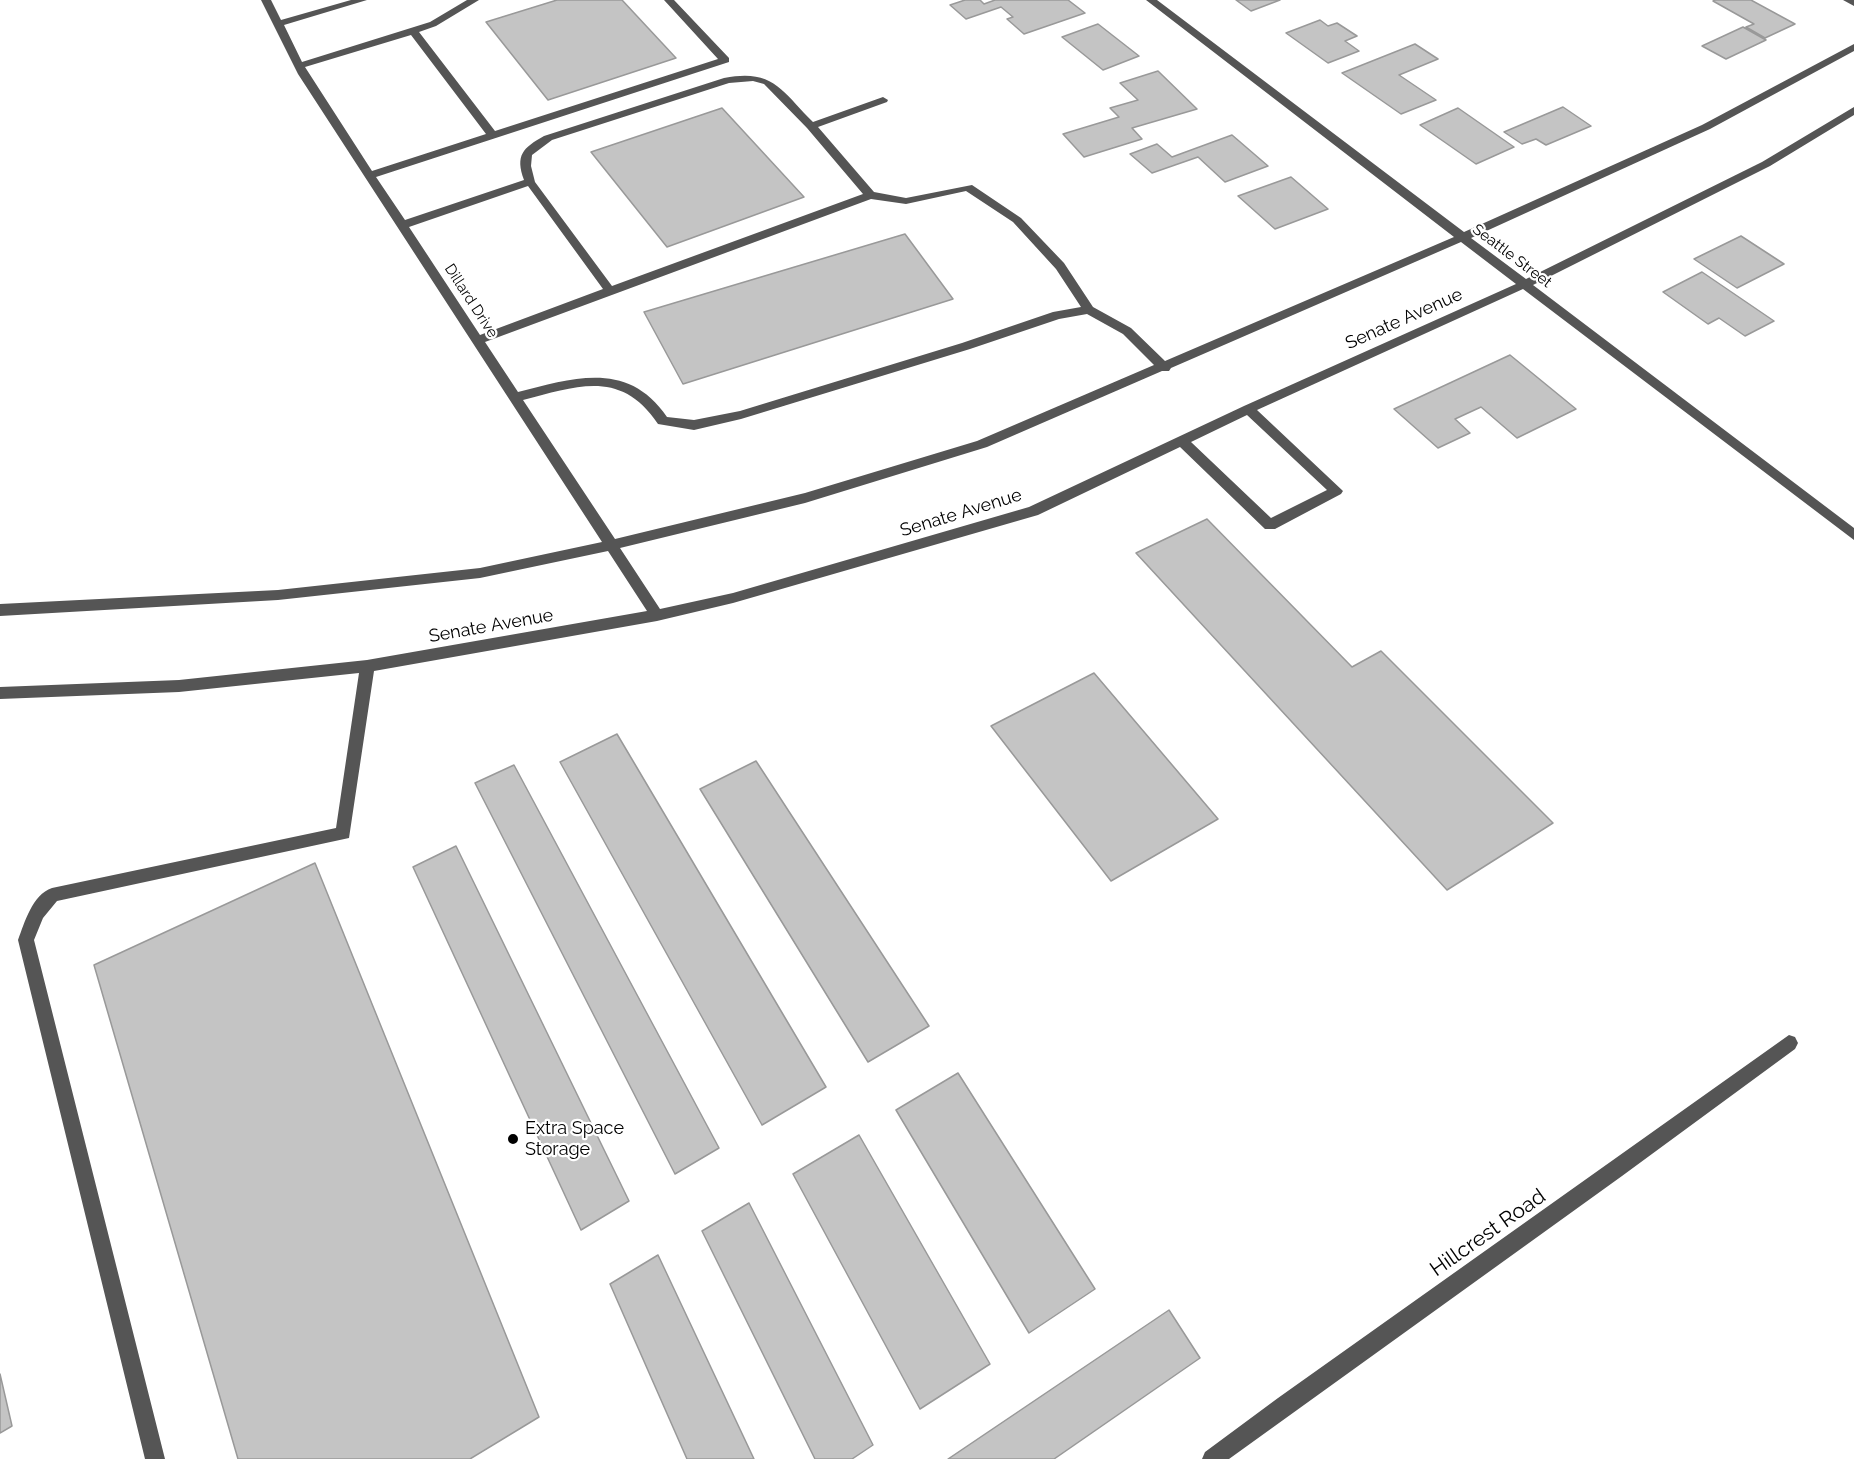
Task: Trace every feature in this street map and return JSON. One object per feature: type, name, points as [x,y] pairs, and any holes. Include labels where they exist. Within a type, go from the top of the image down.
[{"type":"street","name":"Dillard Drive","points":[[266,0],[299,66],[657,615]]},
{"type":"street","points":[[278,24],[362,0]]},
{"type":"street","points":[[299,66],[433,24],[474,0]]},
{"type":"street","name":"Seattle Street","points":[[1151,0],[1854,535]]},
{"type":"street","points":[[1848,0],[1854,3]]},
{"type":"street","points":[[370,175],[725,60],[673,1]]},
{"type":"street","points":[[413,31],[493,135]]},
{"type":"street","points":[[0,610],[278,595],[480,573],[611,545],[805,498],[982,444],[1165,368],[1706,127],[1854,47]]},
{"type":"street","points":[[610,291],[530,182],[524,169],[526,155],[531,148],[548,138],[728,80],[753,78],[768,82],[811,126],[870,195]]},
{"type":"street","points":[[811,126],[883,100]]},
{"type":"street","name":"Senate Avenue","points":[[0,693],[179,686],[367,666],[657,615],[744,595],[1034,511],[1248,408],[1525,284],[1766,164],[1854,110]]},
{"type":"street","points":[[402,225],[530,182]]},
{"type":"street","points":[[478,340],[870,195],[906,201],[968,187],[1017,220],[1060,266],[1089,309],[1127,332],[1165,368]]},
{"type":"street","points":[[516,397],[582,382],[619,384],[646,398],[663,421],[694,425],[741,415],[966,346],[1057,315],[1089,309]]},
{"type":"street","points":[[1182,441],[1270,525],[1336,491],[1248,408]]},
{"type":"street","points":[[155,1459],[26,940],[36,914],[52,895],[343,833],[367,666]]},
{"type":"street","name":"Hillcrest Road","points":[[1212,1459],[1616,1170],[1789,1043]]},
{"type":"building","points":[[557,0],[622,0],[676,58],[548,100],[486,22]]},
{"type":"building","points":[[965,0],[980,0],[984,4],[995,0],[1068,0],[1085,13],[1024,34],[1007,19],[1013,17],[1001,7],[966,19],[950,5]]},
{"type":"building","points":[[1236,0],[1280,0],[1251,11]]},
{"type":"building","points":[[1751,0],[1795,24],[1765,38],[1746,27],[1754,24],[1713,1]]},
{"type":"building","points":[[1320,20],[1328,26],[1337,23],[1357,36],[1345,41],[1359,51],[1328,63],[1286,33]]},
{"type":"building","points":[[1098,24],[1139,56],[1103,70],[1062,37]]},
{"type":"building","points":[[1743,27],[1766,40],[1726,59],[1702,46]]},
{"type":"building","points":[[1415,44],[1438,59],[1399,75],[1436,100],[1401,114],[1342,73]]},
{"type":"building","points":[[1158,71],[1197,109],[1132,128],[1142,139],[1084,157],[1063,134],[1119,117],[1110,108],[1138,100],[1120,83]]},
{"type":"building","points":[[1563,107],[1591,126],[1546,145],[1536,139],[1522,144],[1504,132]]},
{"type":"building","points":[[722,108],[804,197],[667,247],[591,152]]},
{"type":"building","points":[[1458,108],[1514,147],[1476,164],[1420,125]]},
{"type":"building","points":[[1232,135],[1268,166],[1225,182],[1198,157],[1152,173],[1130,154],[1157,144],[1172,157]]},
{"type":"building","points":[[1291,177],[1328,209],[1275,229],[1238,196]]},
{"type":"building","points":[[905,234],[953,299],[683,384],[644,312]]},
{"type":"building","points":[[1741,236],[1784,264],[1737,288],[1694,259]]},
{"type":"building","points":[[1702,272],[1774,321],[1745,336],[1719,318],[1708,324],[1663,292]]},
{"type":"building","points":[[1510,355],[1576,409],[1517,438],[1481,407],[1455,419],[1470,433],[1438,448],[1394,409]]},
{"type":"building","points":[[1207,519],[1352,667],[1381,651],[1553,823],[1447,890],[1136,553]]},
{"type":"building","points":[[1094,673],[1218,819],[1111,881],[991,726]]},
{"type":"building","points":[[617,734],[826,1087],[762,1125],[560,762]]},
{"type":"building","points":[[756,761],[929,1026],[868,1062],[700,789]]},
{"type":"building","points":[[514,765],[719,1148],[675,1174],[475,783]]},
{"type":"building","points":[[456,846],[629,1201],[581,1230],[413,867]]},
{"type":"building","points":[[315,863],[539,1417],[470,1459],[238,1459],[94,965]]},
{"type":"building","points":[[958,1073],[1095,1289],[1029,1333],[896,1110]]},
{"type":"building","points":[[859,1135],[990,1364],[920,1409],[793,1174]]},
{"type":"building","points":[[749,1203],[873,1445],[852,1459],[815,1459],[702,1231]]},
{"type":"building","points":[[658,1255],[754,1459],[687,1459],[610,1284]]},
{"type":"building","points":[[1169,1310],[1200,1358],[1054,1459],[948,1459]]},
{"type":"building","points":[[0,1374],[12,1426],[0,1433]]},
{"type":"place","name":"Extra Space Storage","points":[[513,1139]]}]
